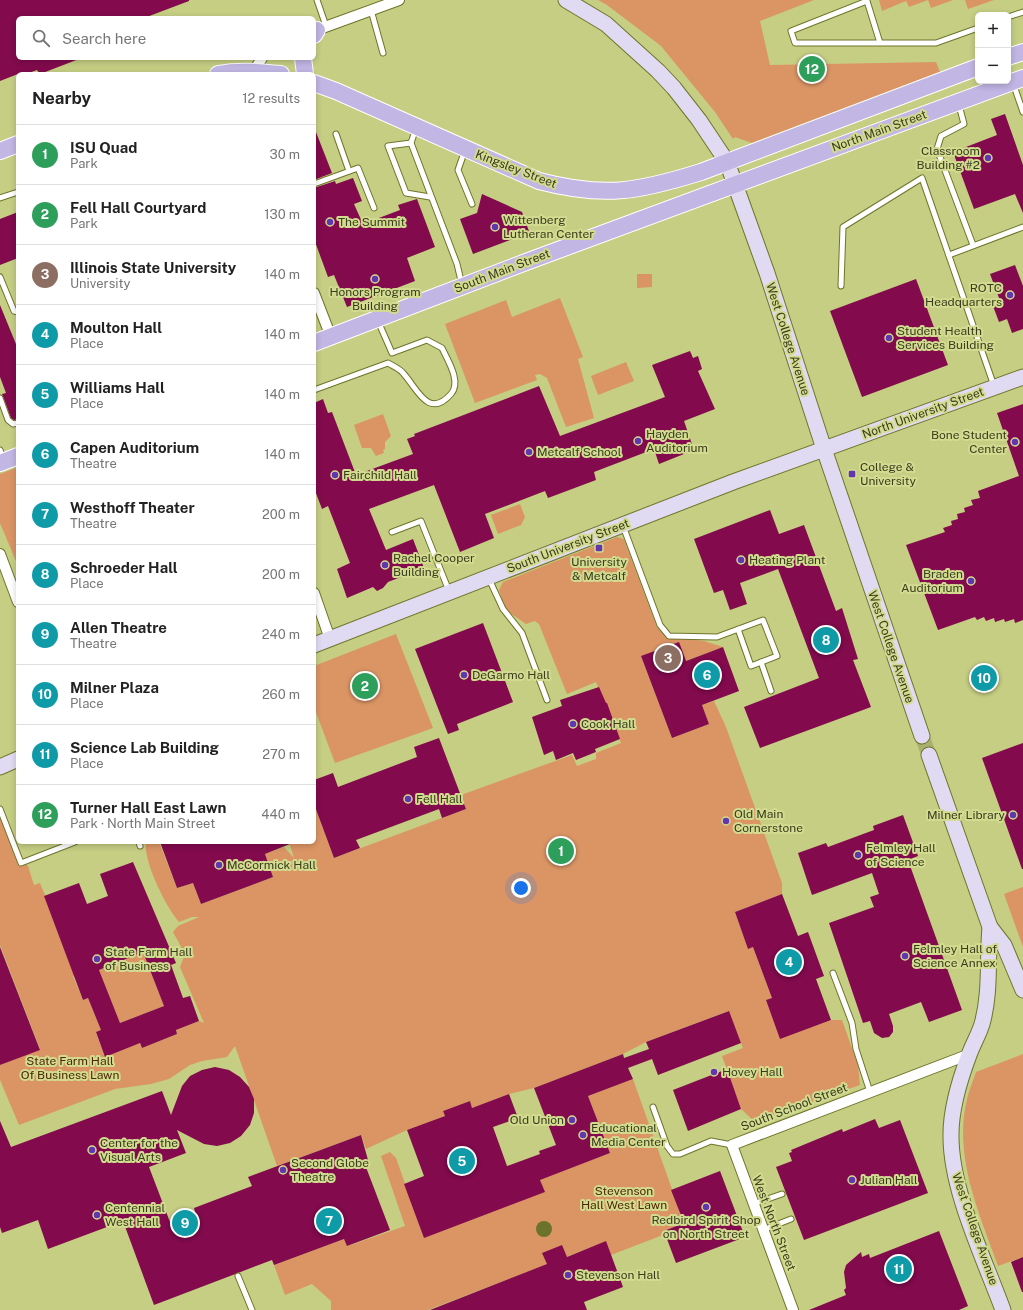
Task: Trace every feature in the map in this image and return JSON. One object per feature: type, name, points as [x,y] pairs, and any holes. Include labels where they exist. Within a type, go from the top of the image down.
[{"type":"main road","name":"West College Avenue","points":[[566,0],[606,24],[658,71],[699,120],[727,162],[767,273],[824,449],[922,736]]},
{"type":"main road","points":[[1011,56],[1023,52]]},
{"type":"main road","points":[[303,60],[305,72]]},
{"type":"main road","name":"North Main Street","points":[[727,162],[975,68]]},
{"type":"main road","points":[[227,72],[242,72]]},
{"type":"main road","name":"North Main Street","points":[[736,185],[1018,80]]},
{"type":"main road","name":"Kingsley Street","points":[[316,84],[343,94],[539,181],[565,188],[594,192],[621,192],[671,181],[727,162]]},
{"type":"main road","points":[[0,151],[16,146]]},
{"type":"main road","name":"South Main Street","points":[[316,342],[462,286],[736,185]]},
{"type":"main road","name":"North University Street","points":[[824,449],[1023,377]]},
{"type":"main road","name":"South University Street","points":[[316,644],[824,449]]},
{"type":"main road","name":"West College Avenue","points":[[929,755],[990,927],[988,949],[990,972],[987,1002],[982,1025],[960,1078],[950,1133],[952,1158],[965,1209],[1003,1310]]},
{"type":"main road","points":[[0,766],[16,760]]},
{"type":"main road","points":[[990,927],[1004,945],[1023,990]]},
{"type":"street","points":[[318,31],[399,0]]},
{"type":"street","points":[[254,72],[261,60]]},
{"type":"street","points":[[316,298],[331,337]]},
{"type":"street","points":[[0,554],[16,597]]},
{"type":"street","points":[[316,600],[330,638]]},
{"type":"street","name":"South School Street","points":[[732,1145],[970,1054]]},
{"type":"street","name":"West North Street","points":[[732,1145],[793,1310]]},
{"type":"lane","points":[[317,0],[318,31]]},
{"type":"lane","points":[[880,43],[867,1],[791,31],[795,43],[880,43],[936,43],[975,29]]},
{"type":"lane","points":[[372,10],[384,53]]},
{"type":"lane","points":[[1011,16],[1023,12]]},
{"type":"lane","points":[[1018,80],[1022,108]]},
{"type":"lane","points":[[958,102],[964,124],[941,136],[937,149],[973,245]]},
{"type":"lane","points":[[416,127],[411,143],[430,197],[457,264],[462,286]]},
{"type":"lane","points":[[336,134],[349,171]]},
{"type":"lane","points":[[411,143],[388,146],[406,192],[430,197]]},
{"type":"lane","points":[[465,149],[458,170],[472,204]]},
{"type":"lane","points":[[316,183],[358,168],[374,208]]},
{"type":"lane","points":[[841,286],[843,227],[922,178],[994,387]]},
{"type":"lane","points":[[0,198],[16,193]]},
{"type":"lane","points":[[949,255],[1023,226]]},
{"type":"lane","points":[[0,277],[14,311],[16,312]]},
{"type":"lane","points":[[316,389],[388,363],[392,352],[377,319]]},
{"type":"lane","points":[[388,363],[402,372],[419,397],[432,404],[439,403],[451,394],[455,388],[449,363],[442,348],[436,344],[427,340],[392,352]]},
{"type":"lane","points":[[0,398],[8,420],[13,424],[16,423]]},
{"type":"lane","points":[[392,532],[421,521],[450,592]]},
{"type":"lane","points":[[623,526],[660,625],[668,636],[717,637],[738,629],[763,620],[777,656],[751,666],[738,629]]},
{"type":"lane","points":[[489,577],[503,609],[522,634],[547,700]]},
{"type":"lane","points":[[761,662],[771,691]]},
{"type":"lane","points":[[0,809],[21,863],[70,844]]},
{"type":"lane","points":[[833,973],[852,1023],[856,1048],[870,1092]]},
{"type":"lane","name":"South School Street","points":[[653,1107],[667,1146],[674,1154],[680,1154],[711,1141],[732,1145]]},
{"type":"lane","points":[[754,1204],[782,1194]]},
{"type":"lane","points":[[763,1230],[791,1219]]},
{"type":"lane","points":[[238,1276],[252,1310]]},
{"type":"green space","points":[[598,0],[814,0],[760,21],[770,65],[936,62],[940,72],[752,143],[735,137],[733,139],[715,112],[661,46],[607,5]]},
{"type":"green space","points":[[879,0],[928,0],[909,7],[906,1],[882,11]]},
{"type":"green space","points":[[928,0],[953,0],[931,8]]},
{"type":"green space","points":[[965,0],[994,0],[968,9]]},
{"type":"green space","points":[[637,274],[652,274],[652,287],[637,288]]},
{"type":"green space","points":[[560,298],[583,357],[578,359],[594,418],[566,427],[547,378],[540,374],[535,375],[537,380],[475,403],[445,324],[506,300],[512,317]]},
{"type":"green space","points":[[626,362],[634,381],[598,395],[591,376]]},
{"type":"green space","points":[[383,414],[391,436],[385,442],[385,449],[383,450],[384,453],[376,456],[371,448],[362,448],[354,425]]},
{"type":"green space","points":[[16,468],[16,561],[0,523],[0,474]]},
{"type":"green space","points":[[520,504],[525,517],[521,525],[498,534],[491,515]]},
{"type":"green space","name":"State Farm Hall Of Business Lawn","points":[[617,537],[624,539],[657,627],[666,636],[704,641],[723,647],[686,661],[641,656],[672,738],[709,724],[702,705],[714,701],[726,727],[782,883],[782,894],[735,912],[748,948],[753,947],[772,998],[766,1000],[781,1038],[831,1020],[842,1020],[858,1065],[860,1085],[755,1122],[741,1109],[722,1056],[743,1048],[728,1011],[646,1042],[623,1054],[534,1088],[509,1094],[472,1108],[470,1101],[443,1111],[445,1116],[407,1130],[366,1149],[361,1135],[277,1166],[235,1046],[227,1057],[202,1061],[190,1065],[169,1079],[151,1084],[115,1089],[19,1125],[0,1080],[0,1065],[40,1049],[0,945],[0,815],[14,852],[28,866],[34,885],[40,883],[77,974],[73,976],[83,1000],[88,998],[101,1030],[96,1033],[105,1057],[129,1047],[138,1040],[142,1048],[177,1034],[176,1030],[199,1021],[204,1023],[180,967],[185,954],[173,932],[178,926],[199,917],[192,917],[179,922],[156,884],[148,860],[146,844],[160,844],[177,888],[193,883],[201,904],[273,877],[265,854],[284,847],[294,858],[290,844],[316,844],[316,809],[334,858],[466,809],[461,795],[572,755],[577,766],[596,759],[596,753],[621,743],[596,682],[567,694],[539,624],[535,621],[526,624],[506,610],[499,590],[503,582]]},
{"type":"green space","points":[[396,634],[433,728],[335,763],[316,712],[316,665]]},
{"type":"green space","points":[[1023,887],[1023,947],[1004,894]]},
{"type":"green space","points":[[143,952],[164,1006],[120,1023],[99,970]]},
{"type":"green space","points":[[1023,1054],[1023,1257],[998,1266],[983,1226],[970,1184],[963,1142],[964,1120],[968,1096],[976,1072]]},
{"type":"green space","name":"Stevenson Hall West Lawn","points":[[633,1079],[684,1223],[664,1231],[663,1235],[611,1255],[605,1242],[428,1310],[331,1310],[331,1301],[312,1284],[285,1295],[274,1265],[344,1239],[348,1246],[405,1226],[381,1156],[390,1152],[396,1158],[424,1237],[544,1192],[540,1179],[610,1153],[588,1096]]},
{"type":"shaded area","points":[[541,1221],[547,1221],[552,1226],[550,1235],[547,1237],[541,1237],[536,1232],[536,1226]]},
{"type":"building","points":[[0,0],[189,0],[149,16],[16,16],[16,60],[76,60],[45,72],[38,72],[37,70],[32,72],[16,72],[16,75],[0,81]]},
{"type":"building","name":"Classroom Building #2","points":[[1005,114],[1023,165],[1023,213],[1015,194],[974,209],[953,152],[997,135],[991,119]]},
{"type":"building","points":[[316,132],[332,173],[316,179]]},
{"type":"building","points":[[353,178],[362,201],[354,204],[363,224],[400,210],[398,205],[417,199],[435,247],[407,258],[415,281],[347,307],[334,275],[328,277],[316,244],[316,187],[335,181],[336,184]]},
{"type":"building","name":"Wittenberg Lutheran Center","points":[[482,194],[522,212],[530,234],[473,254],[460,219],[477,213]]},
{"type":"building","points":[[16,213],[16,259],[0,265],[0,219]]},
{"type":"building","name":"ROTC Headquarters","points":[[1015,265],[1023,286],[1023,329],[1012,333],[1007,319],[999,322],[993,306],[1001,303],[990,274]]},
{"type":"building","name":"Student Health Services Building","points":[[916,279],[948,365],[862,397],[830,311]]},
{"type":"building","points":[[0,305],[16,344],[16,420],[11,418],[2,394],[6,393],[0,377]]},
{"type":"building","name":"Metcalf School","points":[[690,351],[693,358],[698,356],[702,369],[698,371],[715,409],[684,421],[694,450],[659,464],[654,449],[594,472],[596,480],[548,498],[545,491],[485,514],[494,538],[460,552],[434,485],[369,509],[386,550],[413,539],[424,568],[388,582],[383,588],[377,591],[373,587],[347,598],[337,569],[350,563],[328,506],[322,509],[316,493],[316,402],[323,399],[328,413],[332,412],[356,475],[413,454],[407,439],[415,436],[414,434],[539,386],[560,436],[665,397],[652,365]]},
{"type":"building","name":"Braden Auditorium","points":[[1023,404],[1023,620],[1015,623],[1014,619],[1005,622],[1004,619],[995,622],[994,618],[986,621],[984,617],[977,620],[975,617],[938,630],[906,545],[945,532],[943,528],[952,525],[951,521],[958,519],[957,514],[965,512],[964,508],[973,505],[971,500],[980,498],[978,491],[1019,476],[997,413]]},
{"type":"building","points":[[770,510],[779,534],[804,525],[836,611],[842,608],[858,659],[853,660],[871,707],[760,748],[744,707],[819,678],[778,569],[740,583],[747,604],[730,610],[723,590],[714,593],[694,539]]},
{"type":"building","name":"DeGarmo Hall","points":[[483,623],[513,702],[457,724],[459,730],[448,734],[415,649]]},
{"type":"building","points":[[679,642],[686,661],[723,647],[739,691],[702,705],[709,724],[672,738],[641,656]]},
{"type":"building","name":"Cook Hall","points":[[599,687],[607,703],[620,739],[595,749],[596,752],[576,760],[573,753],[556,760],[553,751],[544,755],[532,717],[562,706],[560,700]]},
{"type":"building","name":"Fell Hall","points":[[439,738],[466,809],[442,818],[439,809],[356,840],[360,848],[334,858],[316,809],[316,779],[333,773],[338,787],[417,757],[414,747]]},
{"type":"building","name":"Milner Library","points":[[1023,743],[1023,869],[1022,869],[982,758]]},
{"type":"building","name":"Felmley Hall of Science Annex","points":[[903,815],[918,856],[908,860],[962,1010],[929,1022],[921,1002],[889,1014],[893,1026],[893,1032],[889,1037],[882,1038],[874,1033],[870,1021],[863,1023],[829,923],[874,907],[870,897],[879,894],[872,873],[812,895],[798,853],[826,843],[828,847],[874,830],[873,826]]},
{"type":"building","name":"McCormick Hall","points":[[161,844],[290,844],[265,854],[273,877],[201,904],[193,883],[177,888]]},
{"type":"building","name":"State Farm Hall of Business","points":[[133,862],[176,963],[171,965],[183,998],[190,996],[199,1021],[176,1030],[177,1034],[142,1048],[140,1043],[105,1057],[96,1032],[101,1030],[88,998],[83,1000],[44,896],[79,883],[87,904],[108,896],[100,874]],"holes":[[[143,952],[164,1006],[120,1023],[99,970]]]},
{"type":"building","points":[[782,894],[798,936],[808,932],[824,976],[816,979],[831,1020],[780,1039],[766,1000],[772,998],[753,947],[748,949],[735,912]]},
{"type":"building","points":[[0,947],[40,1050],[0,1065]]},
{"type":"building","points":[[729,1011],[741,1043],[658,1075],[652,1059],[628,1068],[633,1079],[588,1096],[610,1153],[540,1180],[545,1192],[424,1238],[404,1184],[424,1176],[407,1130],[445,1116],[443,1111],[470,1101],[472,1108],[509,1094],[518,1118],[493,1127],[507,1166],[540,1154],[539,1151],[556,1145],[534,1088],[623,1054],[624,1058],[649,1049],[646,1042]]},
{"type":"building","points":[[215,1067],[229,1070],[240,1077],[249,1087],[254,1099],[254,1113],[250,1125],[241,1136],[230,1143],[217,1146],[204,1144],[177,1130],[186,1153],[149,1167],[170,1222],[195,1212],[194,1208],[252,1186],[248,1177],[361,1135],[368,1160],[364,1162],[390,1230],[347,1246],[344,1239],[274,1265],[272,1260],[154,1305],[123,1221],[48,1249],[38,1220],[2,1233],[0,1227],[0,1121],[11,1147],[162,1091],[171,1115],[182,1086],[190,1076],[202,1070]]},
{"type":"building","points":[[727,1069],[741,1109],[688,1131],[673,1090]]},
{"type":"building","name":"Julian Hall","points":[[875,1119],[879,1128],[900,1120],[928,1193],[804,1240],[776,1167],[792,1161],[789,1153],[792,1152],[791,1150],[842,1129],[843,1132]]},
{"type":"building","name":"Redbird Spirit Shop on North Street","points":[[720,1171],[745,1237],[676,1263],[664,1231],[684,1223],[671,1190]]},
{"type":"building","points":[[939,1231],[968,1306],[959,1310],[809,1310],[846,1295],[844,1290],[846,1288],[844,1272],[846,1265],[861,1252],[862,1257],[869,1254],[870,1258]]},
{"type":"building","name":"Stevenson Hall","points":[[606,1241],[623,1287],[584,1302],[587,1310],[430,1310],[547,1264],[542,1253],[562,1245],[567,1257]]},
{"type":"building","points":[[1023,1257],[1023,1292],[1022,1292],[1011,1262]]},
{"type":"tunnel","points":[[922,736],[929,755]]},
{"type":"place","name":"Turner Hall East Lawn","points":[[812,69]]},
{"type":"place","name":"Classroom Building #2","points":[[988,158]]},
{"type":"place","name":"The Summit","points":[[330,222]]},
{"type":"place","name":"Wittenberg Lutheran Center","points":[[495,227]]},
{"type":"place","name":"Honors Program Building","points":[[375,279]]},
{"type":"place","name":"ROTC Headquarters","points":[[1010,295]]},
{"type":"place","name":"Student Health Services Building","points":[[889,338]]},
{"type":"place","name":"Hayden Auditorium","points":[[638,441]]},
{"type":"place","name":"Bone Student Center","points":[[1015,442]]},
{"type":"place","name":"Metcalf School","points":[[529,452]]},
{"type":"place","name":"College & University","points":[[852,474]]},
{"type":"place","name":"Fairchild Hall","points":[[335,475]]},
{"type":"place","name":"University & Metcalf","points":[[599,548]]},
{"type":"place","name":"Heating Plant","points":[[741,560]]},
{"type":"place","name":"Rachel Cooper Building","points":[[385,565]]},
{"type":"place","name":"Braden Auditorium","points":[[971,581]]},
{"type":"place","name":"Schroeder Hall","points":[[826,640]]},
{"type":"place","name":"Illinois State University","points":[[668,658]]},
{"type":"place","name":"DeGarmo Hall","points":[[464,675]]},
{"type":"place","name":"Capen Auditorium","points":[[707,675]]},
{"type":"place","name":"Milner Plaza","points":[[984,678]]},
{"type":"place","name":"Fell Hall Courtyard","points":[[365,686]]},
{"type":"place","name":"Cook Hall","points":[[573,724]]},
{"type":"place","name":"Fell Hall","points":[[408,799]]},
{"type":"place","name":"Milner Library","points":[[1013,815]]},
{"type":"place","name":"Old Main Cornerstone","points":[[726,821]]},
{"type":"place","name":"ISU Quad","points":[[561,851]]},
{"type":"place","name":"Felmley Hall of Science","points":[[858,855]]},
{"type":"place","name":"McCormick Hall","points":[[219,865]]},
{"type":"place","name":"Felmley Hall of Science Annex","points":[[905,956]]},
{"type":"place","name":"State Farm Hall of Business","points":[[97,959]]},
{"type":"place","name":"Moulton Hall","points":[[789,962]]},
{"type":"place","name":"Hovey Hall","points":[[714,1072]]},
{"type":"place","name":"Old Union","points":[[572,1120]]},
{"type":"place","name":"Educational Media Center","points":[[583,1135]]},
{"type":"place","name":"Center for the Visual Arts","points":[[92,1150]]},
{"type":"place","name":"Williams Hall","points":[[462,1161]]},
{"type":"place","name":"Second Globe Theatre","points":[[283,1170]]},
{"type":"place","name":"Julian Hall","points":[[852,1180]]},
{"type":"place","name":"Redbird Spirit Shop on North Street","points":[[706,1207]]},
{"type":"place","name":"Centennial West Hall","points":[[97,1215]]},
{"type":"place","name":"Westhoff Theater","points":[[329,1221]]},
{"type":"place","name":"Allen Theatre","points":[[185,1223]]},
{"type":"place","name":"Science Lab Building","points":[[899,1269]]},
{"type":"place","name":"Stevenson Hall","points":[[568,1275]]}]
